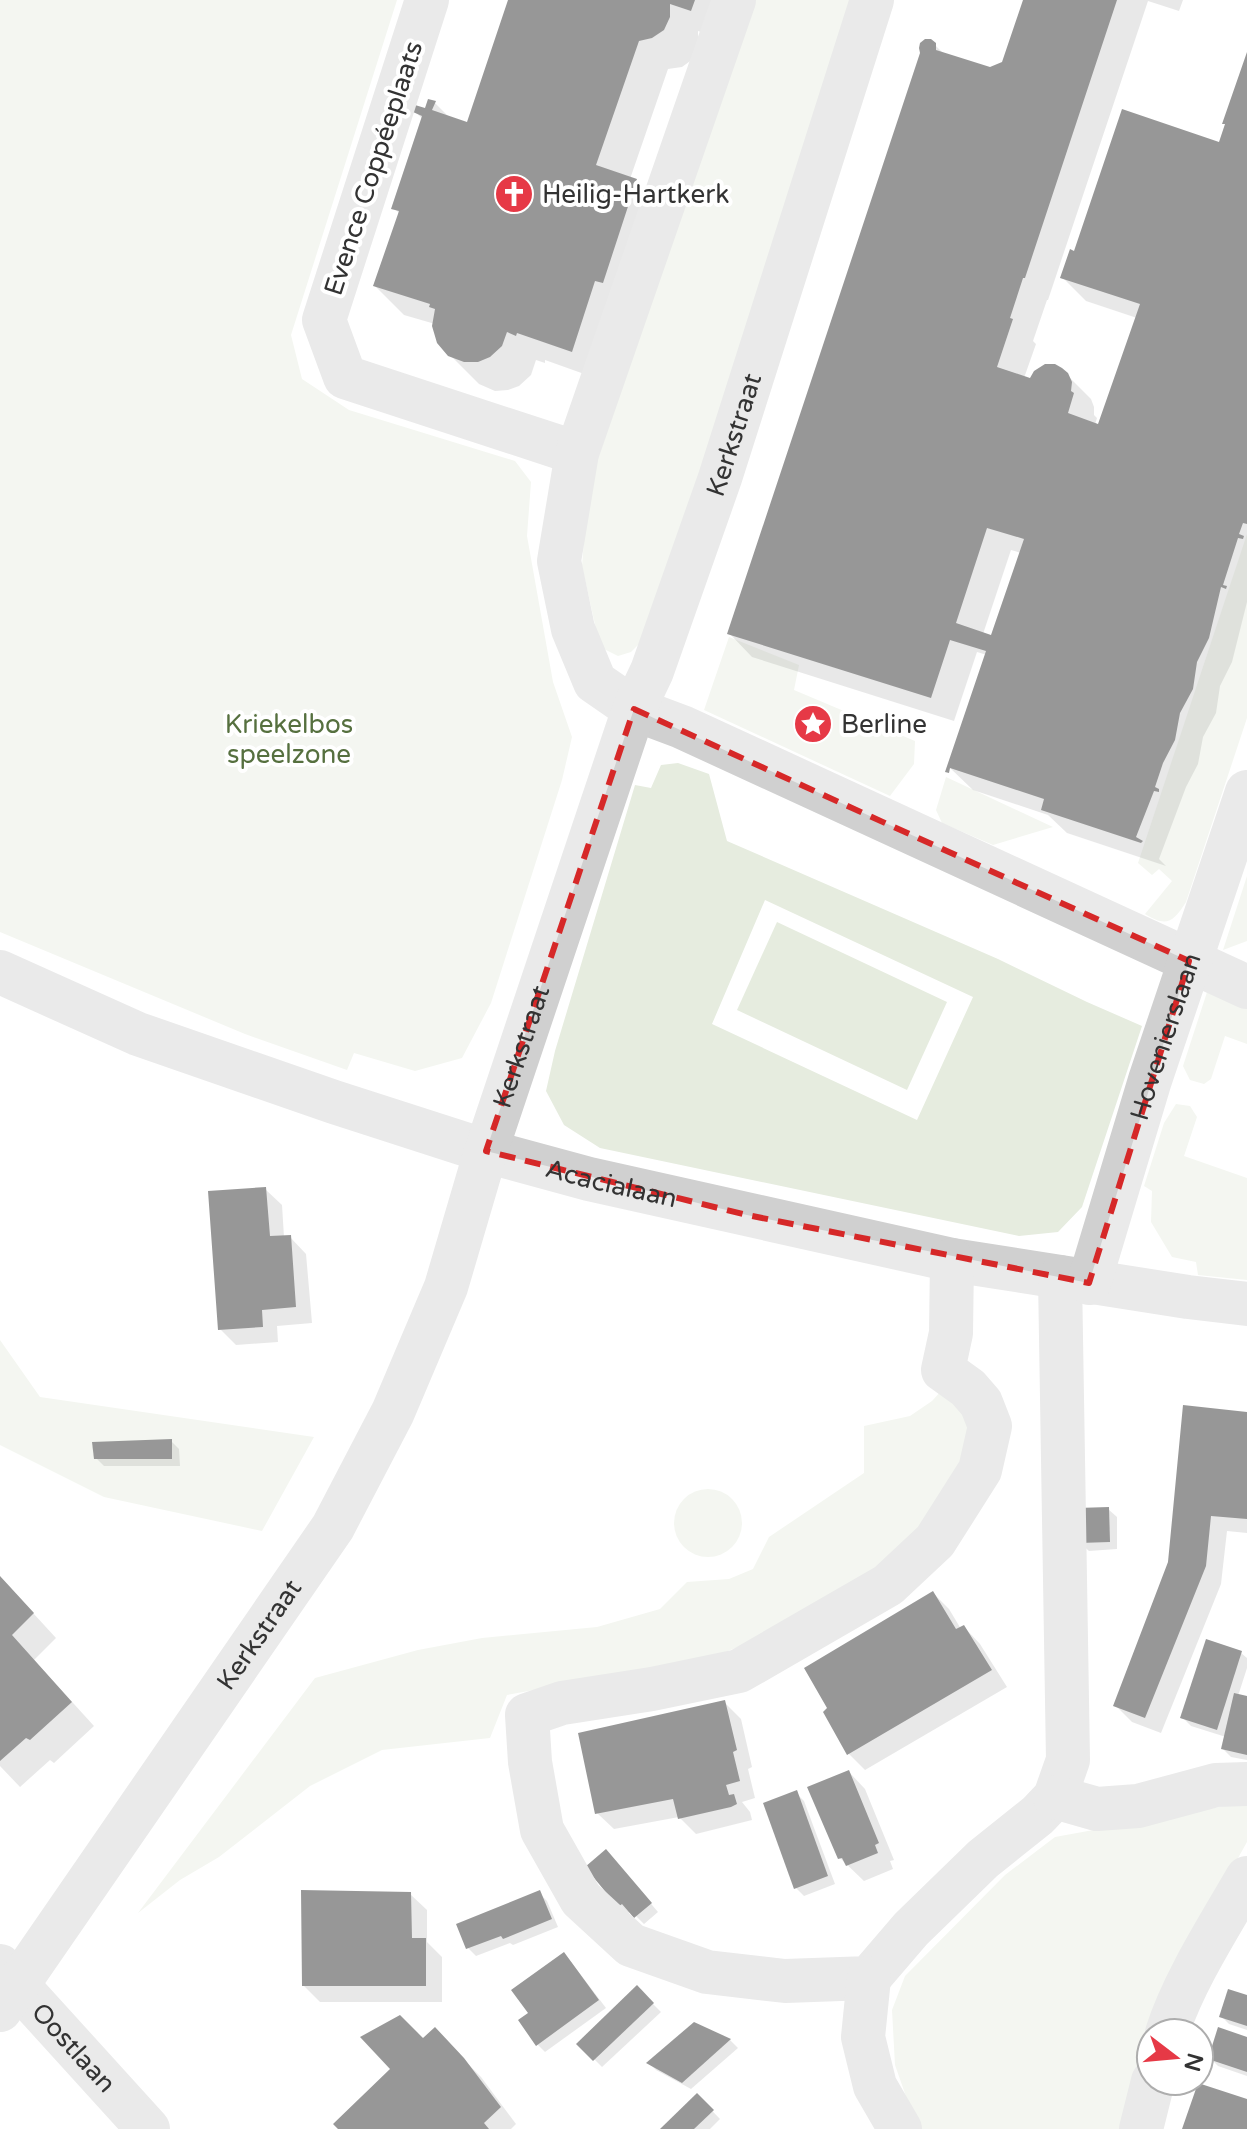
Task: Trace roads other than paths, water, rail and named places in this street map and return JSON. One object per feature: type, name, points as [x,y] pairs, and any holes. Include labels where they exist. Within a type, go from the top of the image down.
[{"type":"street","name":"Evence Coppéeplaats","points":[[427,0],[324,320],[345,377],[577,453]]},
{"type":"street","points":[[734,0],[577,453],[559,561],[573,629],[595,682],[634,709],[697,733],[1247,987]]},
{"type":"street","name":"Kerkstraat","points":[[6,1987],[333,1527],[393,1412],[446,1287],[486,1151],[634,709],[652,671],[720,478],[872,0]]},
{"type":"street","name":"Hovenierslaan","points":[[1055,1797],[1068,1760],[1075,1280],[1150,1080],[1247,792]]},
{"type":"street","name":"Acacialaan","points":[[0,972],[138,1034],[486,1151],[589,1179],[952,1260],[1247,1304]]},
{"type":"street","points":[[869,1978],[785,1981],[707,1972],[631,1945],[581,1899],[542,1830],[530,1762],[527,1715],[562,1703],[739,1671],[888,1585],[935,1541],[980,1470],[990,1426],[981,1403],[968,1388],[943,1370],[951,1333],[952,1260]]},
{"type":"street","points":[[900,2129],[875,2086],[863,2037],[869,1978],[911,1929],[1055,1797],[1097,1809],[1138,1806],[1216,1785],[1247,1784]]},
{"type":"street","points":[[1172,2017],[1247,1878]]},
{"type":"street","name":"Oostlaan","points":[[6,1987],[148,2129]]},
{"type":"street","points":[[1141,2129],[1149,2097]]},
{"type":"place","name":"Heilig-Hartkerk","points":[[514,194]]},
{"type":"place","name":"Berline","points":[[813,724]]},
{"type":"park label","name":"Kriekelbos speelzone","points":[[289,739]]}]
